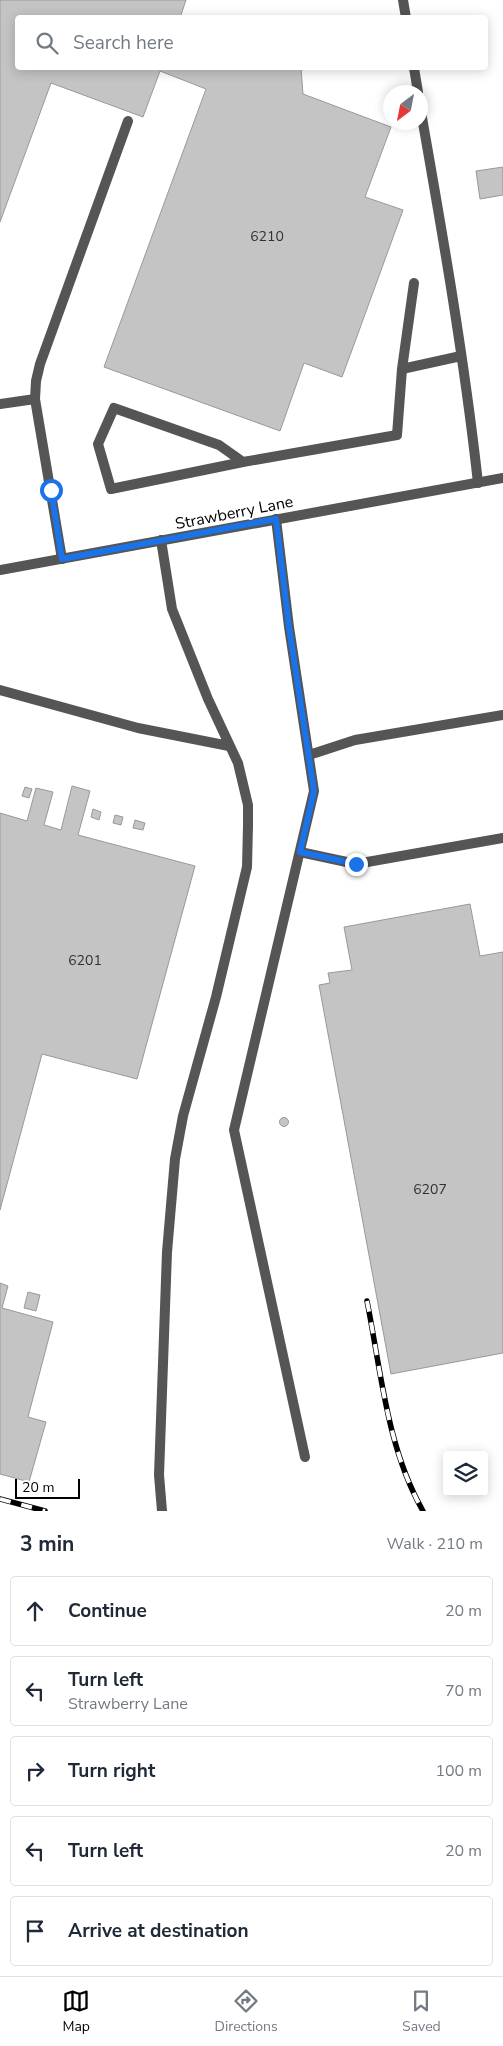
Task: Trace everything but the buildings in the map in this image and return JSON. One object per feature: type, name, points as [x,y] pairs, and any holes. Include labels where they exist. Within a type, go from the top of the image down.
[{"type":"street","points":[[402,0],[405,15]]},
{"type":"street","points":[[414,70],[417,85]]},
{"type":"street","points":[[62,559],[35,399],[36,381],[40,364],[128,121]]},
{"type":"street","points":[[424,130],[461,356],[478,483]]},
{"type":"street","points":[[243,462],[219,445],[114,408],[98,444],[111,489],[243,462],[397,436],[402,369],[414,283]]},
{"type":"street","points":[[402,369],[461,356]]},
{"type":"street","points":[[0,404],[35,399]]},
{"type":"street","name":"Strawberry Lane","points":[[0,570],[503,478]]},
{"type":"street","points":[[276,519],[289,627],[314,791],[234,1130],[305,1457]]},
{"type":"street","points":[[161,540],[172,609],[208,699],[238,763],[248,805],[247,867],[216,997],[183,1116],[175,1159],[166,1252],[159,1475],[162,1511]]},
{"type":"street","points":[[0,690],[138,728],[229,746]]},
{"type":"street","points":[[309,755],[355,740],[503,715]]},
{"type":"street","points":[[300,852],[356,864],[503,838]]},
{"type":"railway","points":[[367,1301],[381,1382],[393,1435],[411,1487],[423,1511]]},
{"type":"railway","points":[[0,1499],[45,1511]]},
{"type":"route","points":[[51,490],[62,559],[276,519],[289,627],[314,791],[300,852],[356,864]]}]
